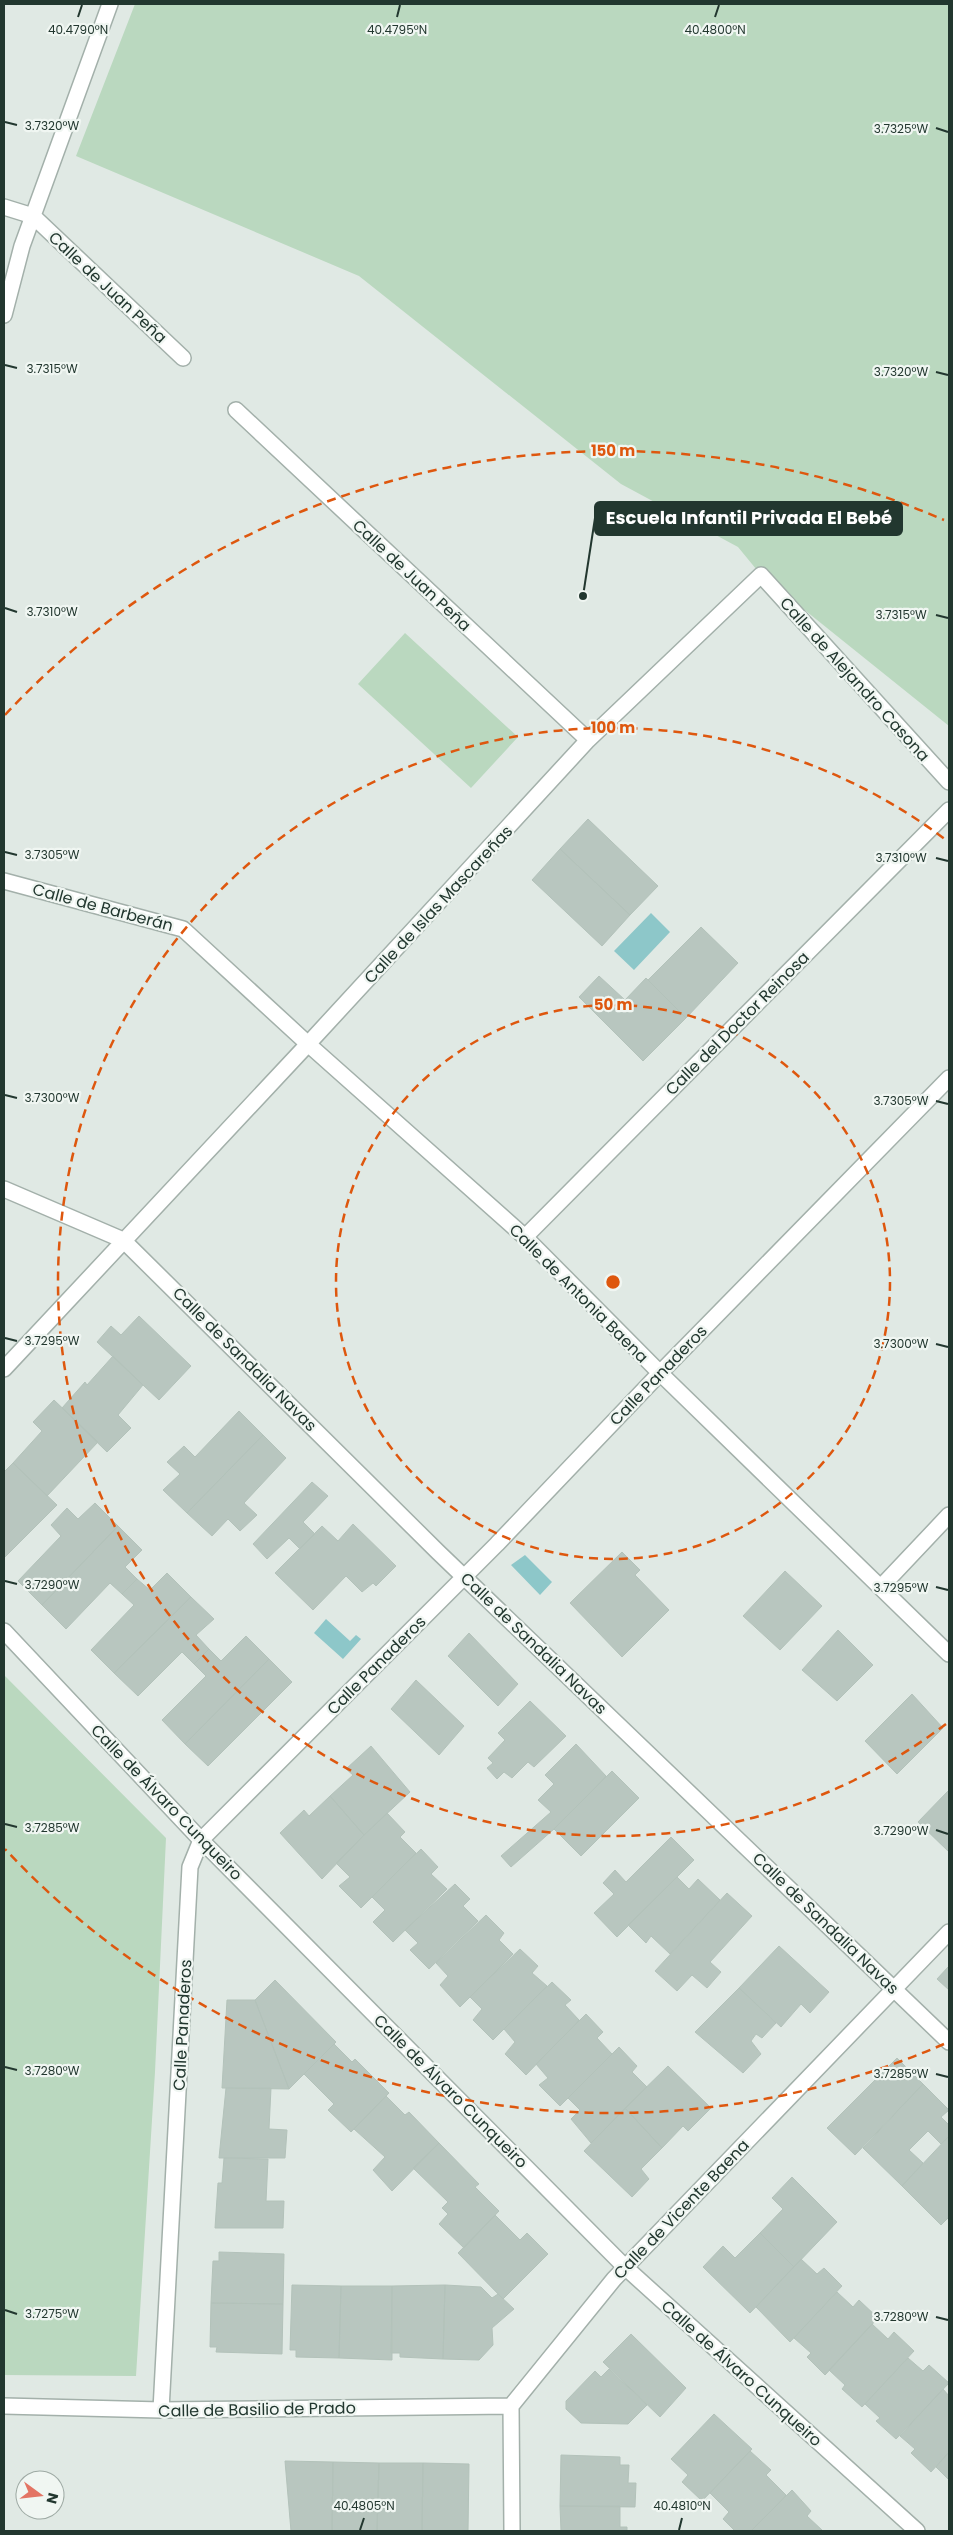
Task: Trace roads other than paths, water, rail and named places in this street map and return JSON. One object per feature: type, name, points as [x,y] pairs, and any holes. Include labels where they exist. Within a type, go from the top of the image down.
[{"type":"street","points":[[4,315],[22,246],[110,4]]},
{"type":"street","points":[[4,206],[33,216]]},
{"type":"street","name":"Calle de Juan Peña","points":[[33,216],[183,358]]},
{"type":"street","name":"Calle de Juan Peña","points":[[236,410],[588,740]]},
{"type":"street","name":"Calle de Islas Mascareñas","points":[[4,1369],[308,1044],[588,740],[761,576]]},
{"type":"street","name":"Calle de Alejandro Casona","points":[[761,576],[949,782]]},
{"type":"street","name":"Calle del Doctor Reinosa","points":[[525,1237],[949,810]]},
{"type":"street","name":"Calle de Barberán","points":[[4,881],[183,929],[308,1044]]},
{"type":"street","name":"Calle de Antonia Baena","points":[[308,1044],[525,1237],[660,1373],[949,1654]]},
{"type":"street","name":"Calle Panaderos","points":[[161,2410],[190,1867],[202,1840],[497,1544],[660,1373],[949,1078]]},
{"type":"street","points":[[4,1189],[124,1240]]},
{"type":"street","name":"Calle de Sandalia Navas","points":[[124,1240],[463,1576],[949,2042]]},
{"type":"street","points":[[881,1587],[949,1515]]},
{"type":"street","name":"Calle de Álvaro Cunqueiro","points":[[4,1631],[202,1840],[625,2267],[917,2531]]},
{"type":"street","name":"Calle de Vicente Baena","points":[[511,2406],[625,2267],[949,1932]]},
{"type":"street","name":"Calle de Basilio de Prado","points":[[4,2406],[161,2410],[511,2406]]},
{"type":"street","points":[[511,2406],[512,2531]]},
{"type":"water","points":[[651,913],[670,932],[634,970],[614,951]]},
{"type":"water","points":[[525,1555],[552,1582],[540,1595],[511,1565]]},
{"type":"water","points":[[326,1619],[350,1641],[356,1635],[361,1639],[343,1659],[314,1633]]},
{"type":"place","name":"Escuela Infantil Privada El Bebé","points":[[583,596]]}]
